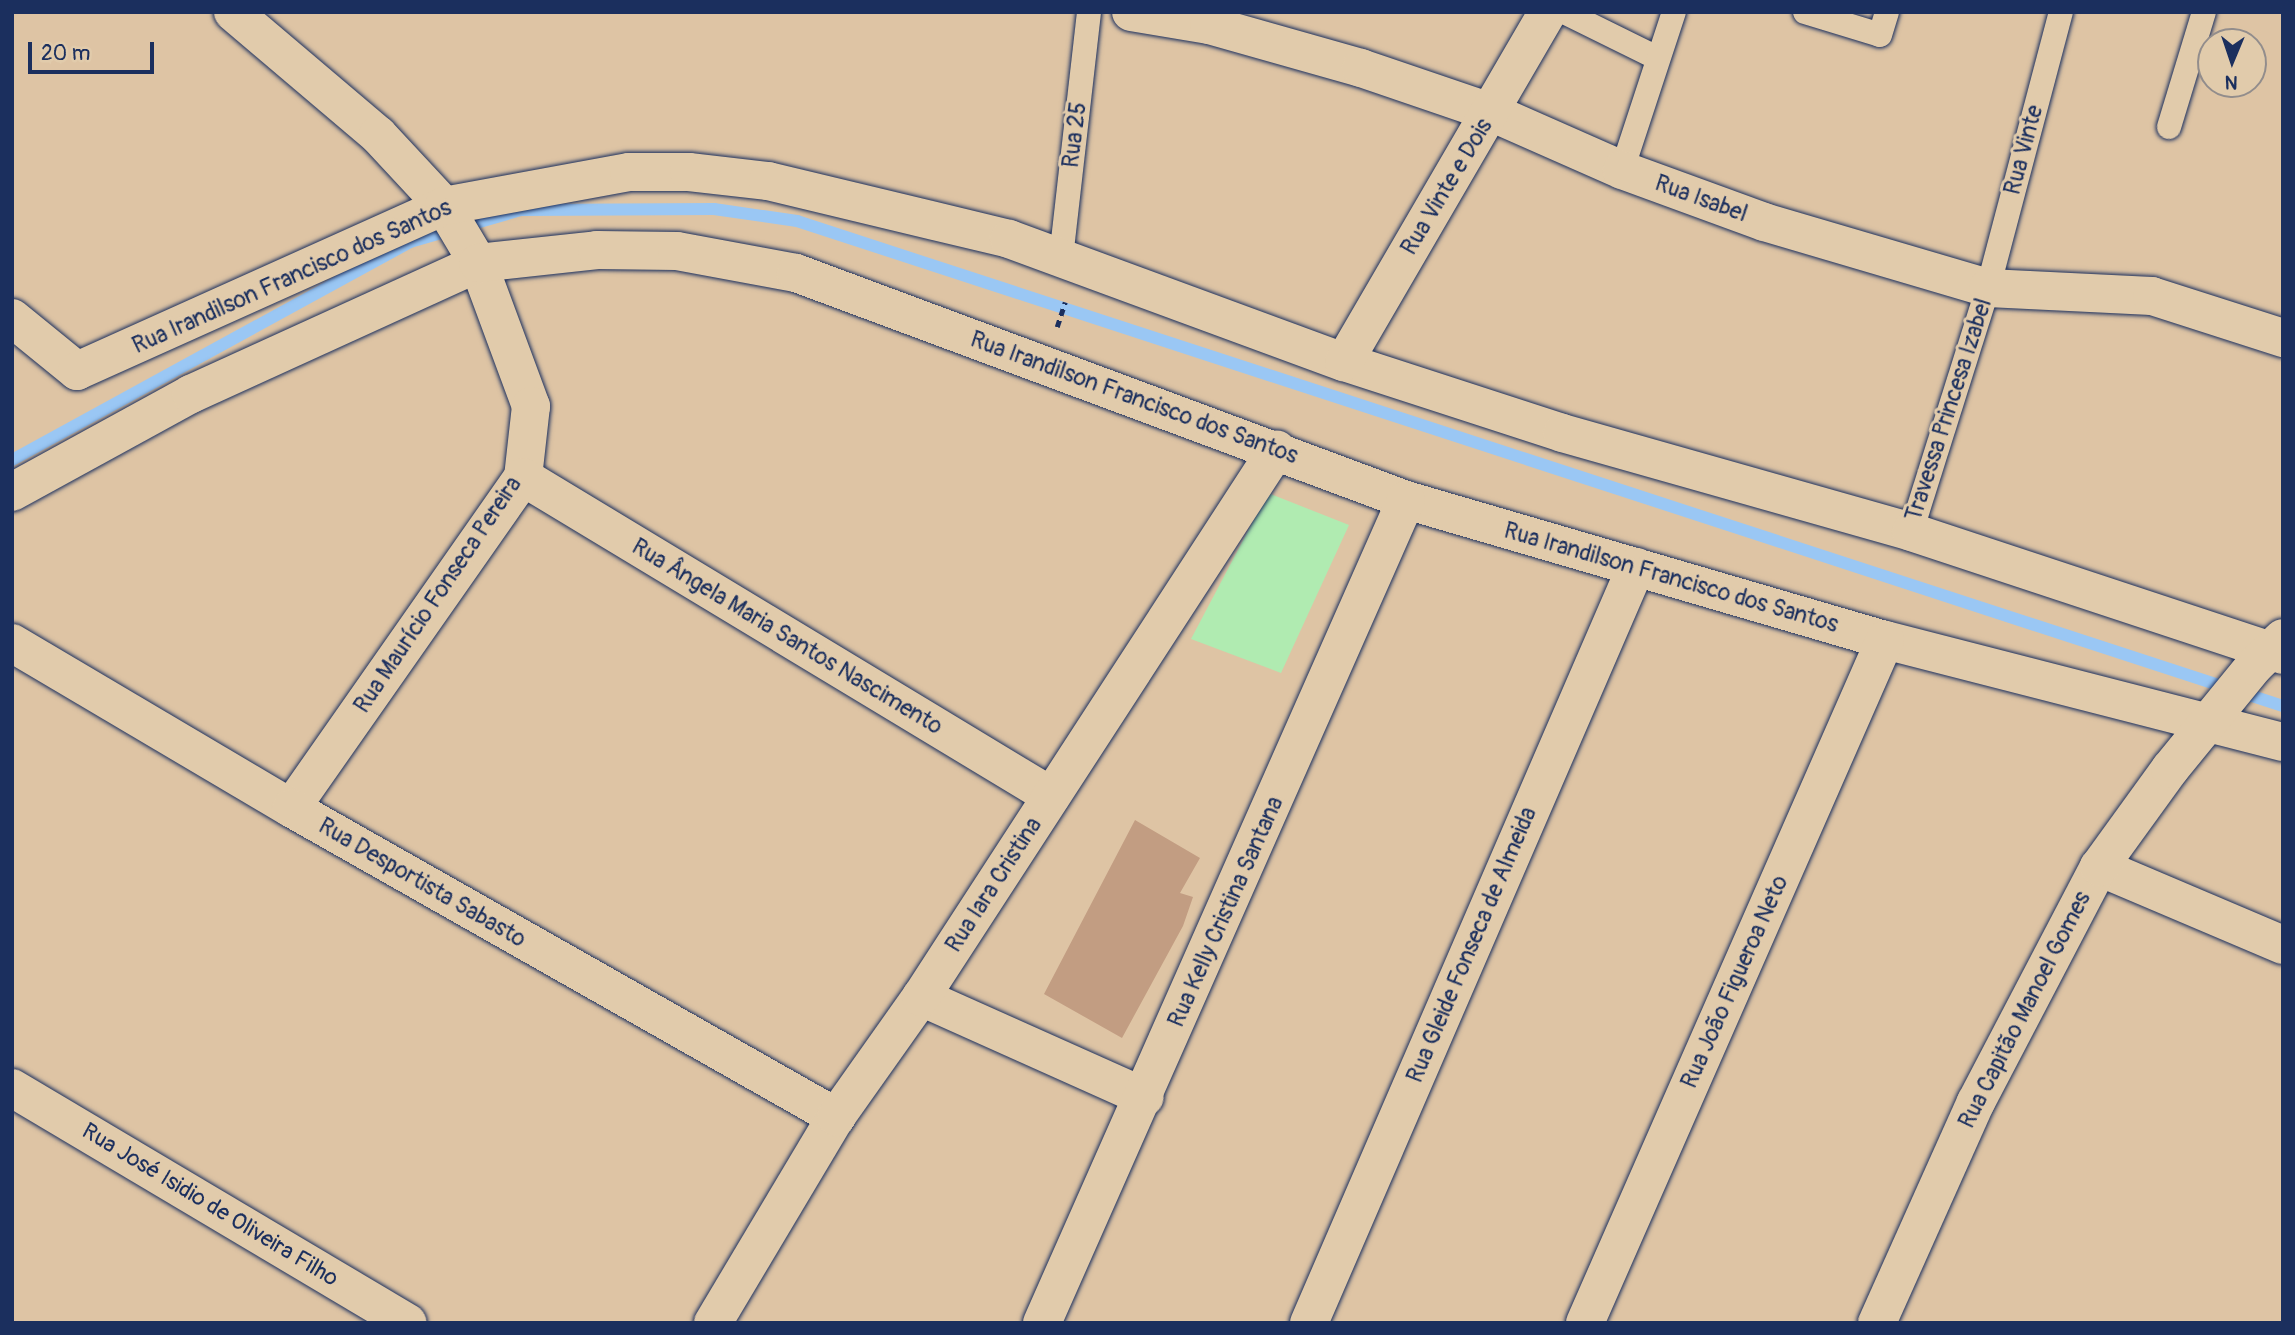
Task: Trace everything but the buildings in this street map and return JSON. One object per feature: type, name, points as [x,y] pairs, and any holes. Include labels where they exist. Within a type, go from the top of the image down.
[{"type":"street","name":"Rua Maurício Fonseca Pereira","points":[[233,12],[378,135],[444,206],[478,263],[531,405],[523,477],[291,808]]},
{"type":"street","name":"Rua Isabel","points":[[1131,12],[1209,25],[1361,68],[1493,113],[1622,170],[1764,222],[1988,288],[2152,296],[2283,338]]},
{"type":"street","name":"Rua Vinte e Dois","points":[[1344,362],[1442,190],[1493,113],[1548,12]]},
{"type":"street","name":"Rua Irandilson Francisco dos Santos","points":[[12,318],[77,372],[444,206],[629,172],[689,172],[768,181],[1009,239],[1065,273],[1562,433],[1911,532],[2272,652]]},
{"type":"street","name":"Rua Irandilson Francisco dos Santos","points":[[12,492],[191,394],[478,263],[597,250],[677,251],[796,273],[1277,449],[1406,500],[1885,640],[2212,721],[2283,742]]},
{"type":"street","name":"Rua Iara Cristina","points":[[713,1323],[836,1117],[921,997],[1277,449]]},
{"type":"street","name":"Rua Ângela Maria Santos Nascimento","points":[[523,477],[1051,796]]},
{"type":"street","name":"Rua Kelly Cristina Santana","points":[[1042,1323],[1145,1097],[1406,500]]},
{"type":"street","name":"Rua Gleide Fonseca de Almeida","points":[[1308,1323],[1636,567]]},
{"type":"street","name":"Rua João Figueroa Neto","points":[[1585,1323],[1885,640]]},
{"type":"street","name":"Rua Desportista Sabasto","points":[[12,643],[291,808],[836,1117]]},
{"type":"street","name":"Rua Capitão Manoel Gomes","points":[[1877,1323],[1976,1102],[2099,867],[2170,769],[2272,652]]},
{"type":"street","points":[[2099,867],[2283,945]]},
{"type":"street","points":[[921,997],[1145,1097]]},
{"type":"street","name":"Rua José Isidio de Oliveira Filho","points":[[12,1088],[408,1323]]},
{"type":"lane","name":"Rua 25","points":[[1065,273],[1089,12]]},
{"type":"lane","points":[[1564,12],[1657,58]]},
{"type":"lane","points":[[1622,170],[1674,12]]},
{"type":"lane","points":[[1805,12],[1880,34],[1887,12]]},
{"type":"lane","name":"Rua Vinte","points":[[1988,288],[2061,12]]},
{"type":"lane","points":[[2169,127],[2204,12]]},
{"type":"lane","name":"Travessa Princesa Izabel","points":[[1911,532],[1988,288]]},
{"type":"path","points":[[1057,327],[1065,273]]},
{"type":"green space","points":[[1268,493],[1349,525],[1281,673],[1191,639]]},
{"type":"waterway","points":[[12,460],[410,242],[521,210],[714,209],[797,221],[2283,706]]}]
